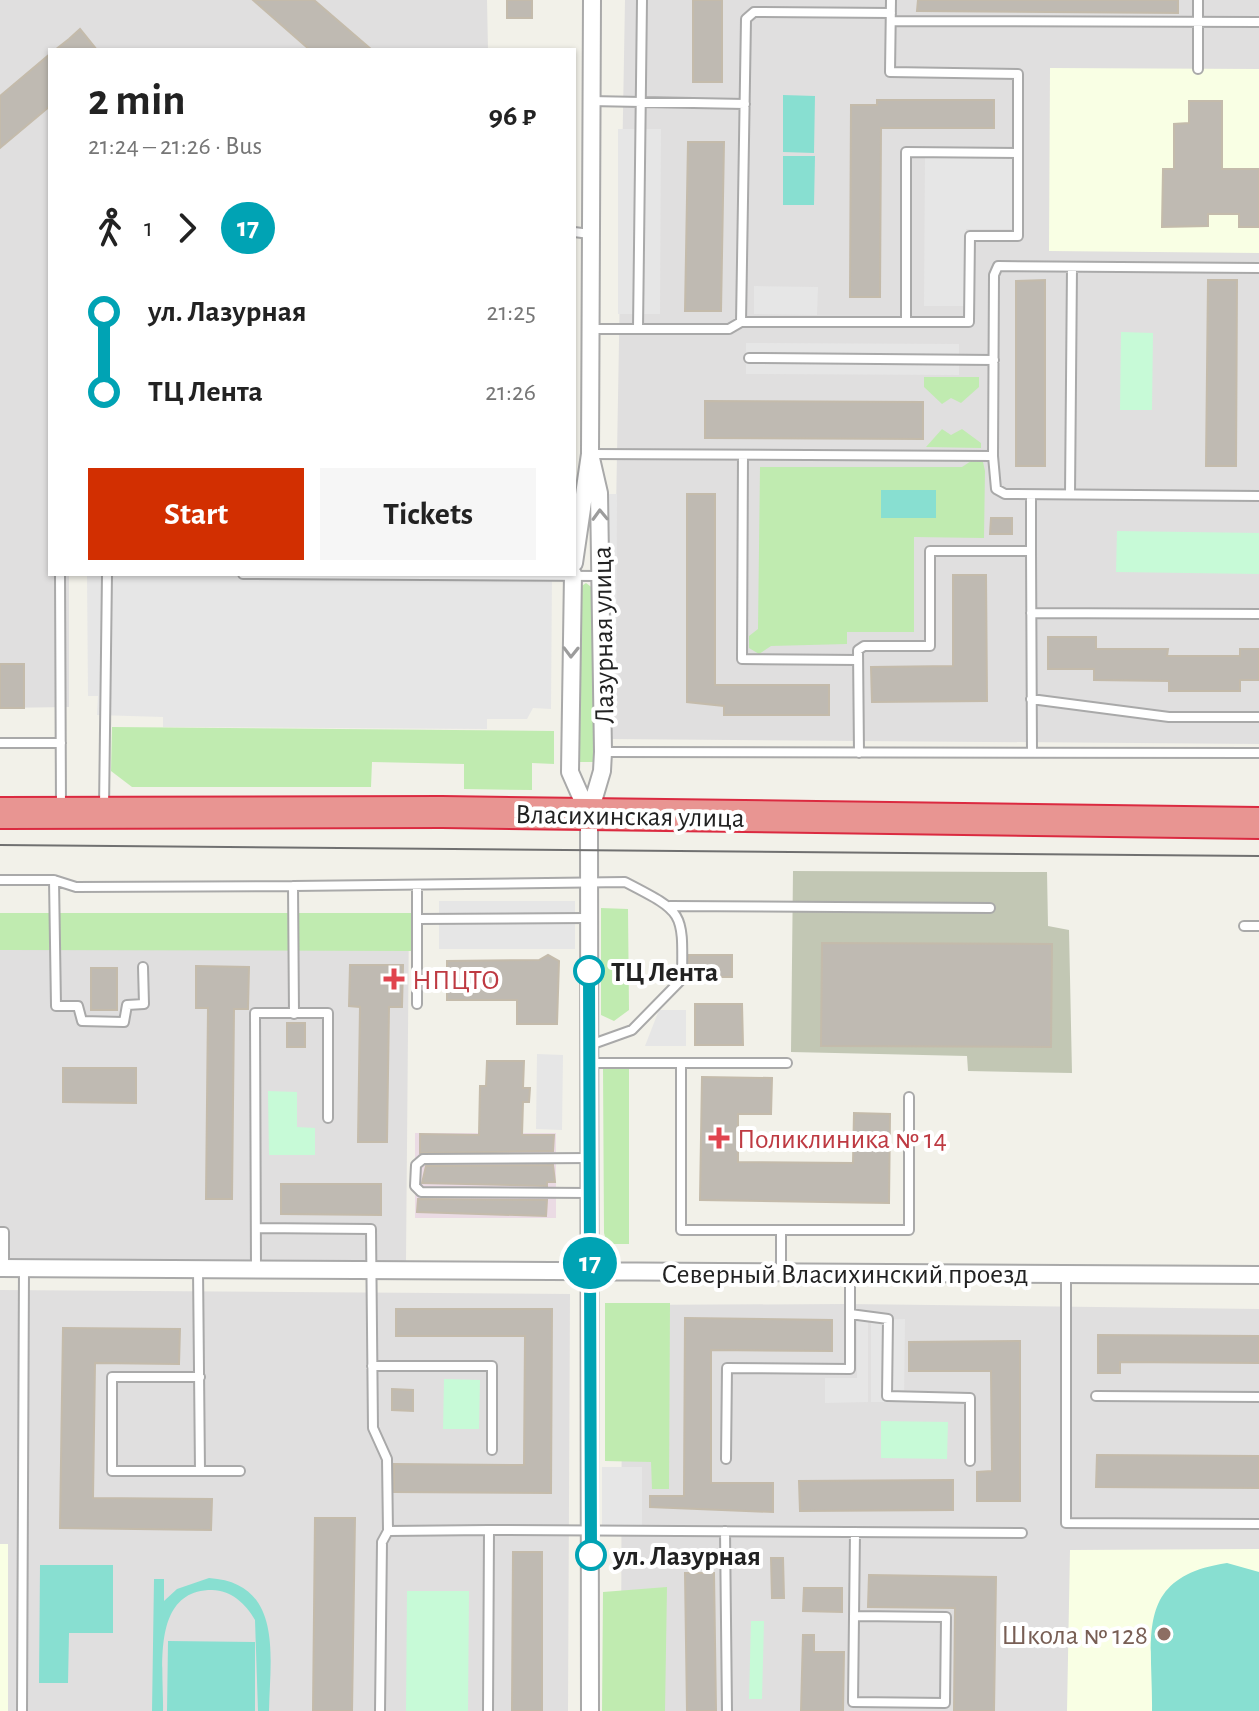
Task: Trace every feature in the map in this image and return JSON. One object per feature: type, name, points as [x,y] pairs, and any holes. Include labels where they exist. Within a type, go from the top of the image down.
[{"type":"highway","name":"Власихинская улица","points":[[0,813],[589,815],[1259,823]]},
{"type":"street","name":"Лазурная улица","points":[[576,550],[590,454],[590,329],[582,233],[592,0]]},
{"type":"street","name":"Лазурная улица","points":[[590,454],[599,493],[603,752],[602,771],[589,815],[588,883],[591,1063],[590,1711]]},
{"type":"street","name":"Лазурная улица","points":[[573,576],[570,772],[589,815]]},
{"type":"street","name":"Северный Власихинский проезд","points":[[2,1268],[1259,1275]]},
{"type":"lane","points":[[638,329],[642,0]]},
{"type":"lane","points":[[590,329],[729,329],[741,322],[969,322],[970,236],[1018,236],[1018,74],[890,72],[891,0]]},
{"type":"lane","points":[[1198,0],[1198,69]]},
{"type":"lane","points":[[741,322],[746,19],[754,12],[1259,22]]},
{"type":"lane","points":[[590,101],[745,104]]},
{"type":"lane","points":[[906,322],[906,152],[1018,153]]},
{"type":"lane","points":[[1259,268],[998,266],[994,275],[993,456],[996,489],[1005,494],[1259,496]]},
{"type":"lane","points":[[1070,494],[1072,267]]},
{"type":"lane","points":[[749,358],[994,360]]},
{"type":"lane","points":[[590,454],[993,456]]},
{"type":"lane","points":[[743,455],[742,659],[858,660]]},
{"type":"lane","points":[[1031,495],[1032,753]]},
{"type":"lane","points":[[859,753],[858,650],[864,646],[930,646],[930,551],[1031,551]]},
{"type":"lane","points":[[576,572],[601,576]]},
{"type":"lane","points":[[60,576],[61,813]]},
{"type":"lane","points":[[104,813],[107,576]]},
{"type":"lane","points":[[1031,613],[1259,614]]},
{"type":"lane","points":[[1031,699],[1169,717],[1259,717]]},
{"type":"lane","points":[[0,743],[61,743]]},
{"type":"lane","points":[[603,752],[1259,753]]},
{"type":"lane","points":[[0,880],[54,880],[76,887],[625,882],[670,906],[990,908]]},
{"type":"lane","points":[[54,880],[56,1006],[78,1006],[82,1021],[124,1022],[127,1005],[144,1004],[143,967]]},
{"type":"lane","points":[[293,886],[294,1014]]},
{"type":"lane","points":[[417,886],[417,1004]]},
{"type":"lane","points":[[590,1045],[632,1030],[682,979],[682,929],[670,906]]},
{"type":"lane","points":[[417,919],[588,918]]},
{"type":"lane","points":[[1244,926],[1259,926]]},
{"type":"lane","points":[[256,1269],[255,1013],[328,1013],[328,1118]]},
{"type":"lane","points":[[591,1063],[787,1063]]},
{"type":"lane","points":[[681,1063],[681,1230],[909,1230],[909,1097]]},
{"type":"lane","points":[[591,1158],[423,1159],[416,1165],[415,1186],[421,1192],[591,1193]]},
{"type":"lane","points":[[256,1228],[371,1229],[373,1428],[387,1459],[388,1531],[382,1542],[380,1711]]},
{"type":"lane","points":[[781,1230],[781,1273]]},
{"type":"lane","points":[[0,1232],[4,1232],[2,1268]]},
{"type":"lane","points":[[22,1711],[24,1268]]},
{"type":"lane","points":[[198,1269],[200,1471]]},
{"type":"lane","points":[[726,1459],[727,1368],[850,1369],[850,1274]]},
{"type":"lane","points":[[1066,1274],[1066,1523],[1259,1524]]},
{"type":"lane","points":[[850,1314],[888,1319],[887,1396],[970,1398],[970,1461]]},
{"type":"lane","points":[[372,1366],[492,1366],[492,1450]]},
{"type":"lane","points":[[200,1377],[112,1377],[112,1471],[240,1471]]},
{"type":"lane","points":[[1096,1396],[1259,1397]]},
{"type":"lane","points":[[488,1711],[489,1530]]},
{"type":"lane","points":[[388,1531],[1022,1533]]},
{"type":"lane","points":[[725,1531],[727,1711]]},
{"type":"lane","points":[[855,1532],[853,1702],[945,1703],[946,1617],[855,1616]]},
{"type":"shaded area","points":[[0,0],[487,0],[488,48],[48,48],[48,576],[69,576],[69,707],[0,708]]},
{"type":"shaded area","points":[[625,0],[1259,0],[1259,744],[612,739]]},
{"type":"shaded area","points":[[1050,68],[1259,69],[1259,253],[1049,251]]},
{"type":"shaded area","points":[[783,95],[815,96],[814,153],[783,152]]},
{"type":"shaded area","points":[[618,129],[661,129],[660,314],[618,314]]},
{"type":"shaded area","points":[[783,156],[815,156],[814,205],[783,205]]},
{"type":"shaded area","points":[[925,156],[1013,157],[1013,229],[966,229],[966,306],[924,306]]},
{"type":"shaded area","points":[[754,286],[818,287],[817,315],[754,314]]},
{"type":"shaded area","points":[[746,343],[959,344],[959,375],[746,374]]},
{"type":"shaded area","points":[[881,490],[936,490],[936,518],[881,518]]},
{"type":"shaded area","points":[[609,494],[617,494],[616,715],[608,715]]},
{"type":"shaded area","points":[[87,576],[552,576],[551,709],[533,708],[527,719],[487,719],[487,729],[163,727],[163,717],[97,715],[98,696],[88,696]]},
{"type":"shaded area","points":[[793,871],[1047,872],[1048,926],[1069,930],[1072,1073],[968,1071],[967,1056],[791,1052]]},
{"type":"shaded area","points":[[439,901],[575,901],[575,949],[439,949]]},
{"type":"shaded area","points":[[0,915],[409,916],[406,1261],[0,1260]]},
{"type":"shaded area","points":[[659,1010],[686,1010],[686,1046],[645,1046]]},
{"type":"shaded area","points":[[537,1054],[563,1055],[562,1130],[536,1129]]},
{"type":"shaded area","points":[[415,1133],[556,1133],[556,1218],[415,1218]]},
{"type":"shaded area","points":[[0,1290],[570,1294],[568,1711],[0,1711]]},
{"type":"shaded area","points":[[846,1304],[1259,1309],[1259,1711],[621,1711],[622,1305]]},
{"type":"shaded area","points":[[868,1319],[868,1402],[825,1403],[825,1378],[857,1378],[857,1320]]},
{"type":"shaded area","points":[[905,1319],[904,1402],[871,1402],[871,1320]]},
{"type":"shaded area","points":[[602,1467],[642,1467],[642,1528],[602,1528]]},
{"type":"shaded area","points":[[0,1544],[8,1544],[8,1711],[0,1711]]},
{"type":"shaded area","name":"Школа № 128","points":[[1259,1549],[1259,1711],[1067,1711],[1070,1550]]},
{"type":"shaded area","points":[[1227,1563],[1259,1572],[1259,1711],[1152,1711],[1151,1635],[1162,1596],[1176,1582],[1197,1570]]},
{"type":"shaded area","points":[[40,1565],[113,1565],[113,1633],[69,1633],[68,1683],[39,1683]]},
{"type":"shaded area","points":[[209,1578],[233,1583],[250,1593],[261,1608],[268,1626],[270,1647],[269,1711],[258,1711],[255,1620],[237,1599],[225,1592],[212,1590],[192,1594],[178,1603],[170,1618],[163,1655],[163,1711],[152,1711],[154,1579],[164,1579],[164,1601],[177,1589]]},
{"type":"shaded area","points":[[168,1641],[255,1642],[255,1711],[167,1711]]},
{"type":"green space","points":[[1121,332],[1153,333],[1152,410],[1120,410]]},
{"type":"green space","points":[[924,377],[979,377],[979,387],[961,403],[951,398],[942,404],[924,387]]},
{"type":"green space","points":[[942,429],[951,435],[962,429],[981,443],[981,448],[926,447]]},
{"type":"green space","points":[[974,459],[983,462],[985,471],[984,538],[914,537],[914,632],[847,632],[847,644],[771,646],[759,654],[749,648],[749,636],[758,629],[760,467],[962,467]]},
{"type":"green space","points":[[1117,531],[1259,533],[1259,574],[1116,572]]},
{"type":"green space","points":[[586,583],[594,589],[595,762],[579,762],[579,588]]},
{"type":"green space","points":[[112,727],[554,731],[554,764],[532,763],[532,790],[464,789],[464,764],[372,762],[371,787],[132,787],[111,771]]},
{"type":"green space","points":[[601,908],[628,909],[629,1010],[614,1021],[601,1015]]},
{"type":"green space","points":[[0,913],[411,913],[411,951],[0,950]]},
{"type":"green space","points":[[603,1067],[629,1067],[629,1244],[607,1244],[604,1233]]},
{"type":"green space","points":[[268,1091],[297,1092],[297,1127],[315,1128],[315,1155],[269,1155]]},
{"type":"green space","points":[[605,1303],[670,1303],[669,1489],[652,1489],[651,1462],[605,1461]]},
{"type":"green space","points":[[444,1379],[480,1380],[479,1429],[443,1429]]},
{"type":"green space","points":[[881,1421],[948,1422],[947,1459],[881,1458]]},
{"type":"green space","points":[[667,1587],[665,1711],[602,1711],[603,1592]]},
{"type":"green space","points":[[407,1591],[469,1591],[468,1711],[406,1711]]},
{"type":"green space","points":[[751,1621],[764,1621],[762,1699],[749,1699]]},
{"type":"building","points":[[253,0],[314,0],[370,48],[308,48]]},
{"type":"building","points":[[507,0],[532,0],[532,18],[507,18]]},
{"type":"building","points":[[693,0],[722,0],[722,82],[693,82]]},
{"type":"building","points":[[918,0],[1178,0],[1178,13],[917,11]]},
{"type":"building","points":[[80,29],[95,48],[58,48]]},
{"type":"building","points":[[48,56],[48,108],[0,148],[0,96]]},
{"type":"building","points":[[877,100],[994,100],[994,128],[881,128],[880,297],[850,297],[851,105],[877,105]]},
{"type":"building","points":[[1189,101],[1222,101],[1222,169],[1259,169],[1259,227],[1239,227],[1239,214],[1208,214],[1208,226],[1162,227],[1163,169],[1174,169],[1174,124],[1189,123]]},
{"type":"building","points":[[688,142],[724,142],[721,311],[685,311]]},
{"type":"building","points":[[1045,280],[1045,466],[1016,466],[1016,281]]},
{"type":"building","points":[[1208,280],[1237,280],[1236,466],[1206,466]]},
{"type":"building","points":[[705,401],[923,402],[923,439],[705,438]]},
{"type":"building","points":[[687,494],[715,494],[715,685],[829,685],[829,715],[724,715],[724,706],[687,702]]},
{"type":"building","points":[[991,518],[1012,518],[1012,534],[990,534]]},
{"type":"building","points":[[953,575],[986,575],[987,701],[872,702],[871,667],[953,666]]},
{"type":"building","points":[[1048,637],[1096,637],[1096,649],[1168,649],[1167,656],[1240,656],[1240,649],[1259,649],[1259,680],[1240,680],[1240,691],[1169,691],[1169,681],[1094,680],[1094,669],[1048,669]]},
{"type":"building","points":[[0,664],[24,664],[24,708],[0,708]]},
{"type":"building","points":[[822,943],[1052,944],[1051,1047],[821,1046]]},
{"type":"building","points":[[548,955],[559,961],[557,1024],[517,1024],[517,1000],[447,1000],[447,961],[539,960]]},
{"type":"building","points":[[689,955],[732,955],[732,977],[689,977]]},
{"type":"building","points":[[350,965],[403,965],[402,1007],[389,1007],[387,1142],[358,1142],[360,1007],[349,1006]]},
{"type":"building","points":[[196,966],[249,967],[248,1009],[234,1009],[232,1199],[206,1199],[208,1008],[196,1008]]},
{"type":"building","points":[[91,968],[117,968],[117,1010],[91,1010]]},
{"type":"building","points":[[695,1004],[742,1004],[743,1045],[695,1045]]},
{"type":"building","points":[[287,1023],[305,1023],[305,1047],[287,1047]]},
{"type":"building","points":[[487,1061],[524,1061],[523,1088],[530,1088],[529,1102],[523,1102],[522,1135],[554,1135],[553,1151],[420,1153],[420,1134],[479,1135],[480,1086],[486,1086]]},
{"type":"building","points":[[63,1068],[136,1068],[136,1103],[63,1102]]},
{"type":"building","name":"Поликлиника № 14","points":[[702,1077],[772,1078],[771,1114],[738,1114],[738,1162],[853,1163],[854,1113],[890,1114],[889,1203],[700,1200]]},
{"type":"building","points":[[553,1165],[555,1182],[547,1182],[547,1186],[422,1183],[426,1166]]},
{"type":"building","points":[[281,1184],[381,1184],[381,1215],[281,1214]]},
{"type":"building","points":[[418,1199],[547,1200],[546,1216],[417,1212]]},
{"type":"building","points":[[396,1309],[552,1309],[551,1493],[394,1492],[394,1464],[524,1465],[525,1336],[396,1336]]},
{"type":"building","points":[[685,1318],[832,1320],[832,1351],[711,1350],[711,1483],[773,1483],[773,1512],[650,1507],[650,1496],[684,1496]]},
{"type":"building","points":[[63,1328],[180,1329],[179,1364],[95,1363],[93,1498],[212,1499],[211,1530],[60,1528]]},
{"type":"building","points":[[1098,1335],[1259,1336],[1259,1363],[1120,1362],[1120,1373],[1098,1373]]},
{"type":"building","points":[[1020,1341],[1020,1501],[977,1501],[977,1472],[992,1471],[991,1371],[909,1371],[909,1342]]},
{"type":"building","points":[[392,1389],[413,1390],[413,1411],[392,1410]]},
{"type":"building","points":[[1097,1455],[1259,1456],[1259,1488],[1096,1487]]},
{"type":"building","points":[[953,1480],[953,1510],[800,1511],[799,1481]]},
{"type":"building","points":[[315,1518],[355,1518],[352,1711],[313,1711]]},
{"type":"building","points":[[513,1552],[542,1552],[542,1711],[512,1711]]},
{"type":"building","points":[[771,1558],[783,1558],[784,1598],[772,1598]]},
{"type":"building","points":[[685,1573],[714,1573],[716,1711],[687,1711]]},
{"type":"building","points":[[869,1575],[996,1577],[994,1711],[954,1711],[955,1608],[868,1607]]},
{"type":"building","points":[[804,1588],[842,1588],[842,1612],[803,1611]]},
{"type":"building","points":[[803,1635],[814,1635],[814,1652],[844,1652],[843,1711],[801,1711]]},
{"type":"tram line","points":[[0,845],[1259,856]]},
{"type":"bus line","name":"17","points":[[589,971],[591,1555]]},
{"type":"place","name":"ТЦ Лента","points":[[589,971]]},
{"type":"place","name":"НПЦТО","points":[[394,979]]},
{"type":"place","name":"Поликлиника № 14","points":[[719,1138]]},
{"type":"place","name":"ул. Лазурная","points":[[591,1555]]},
{"type":"place","name":"Школа № 128","points":[[1164,1634]]}]
